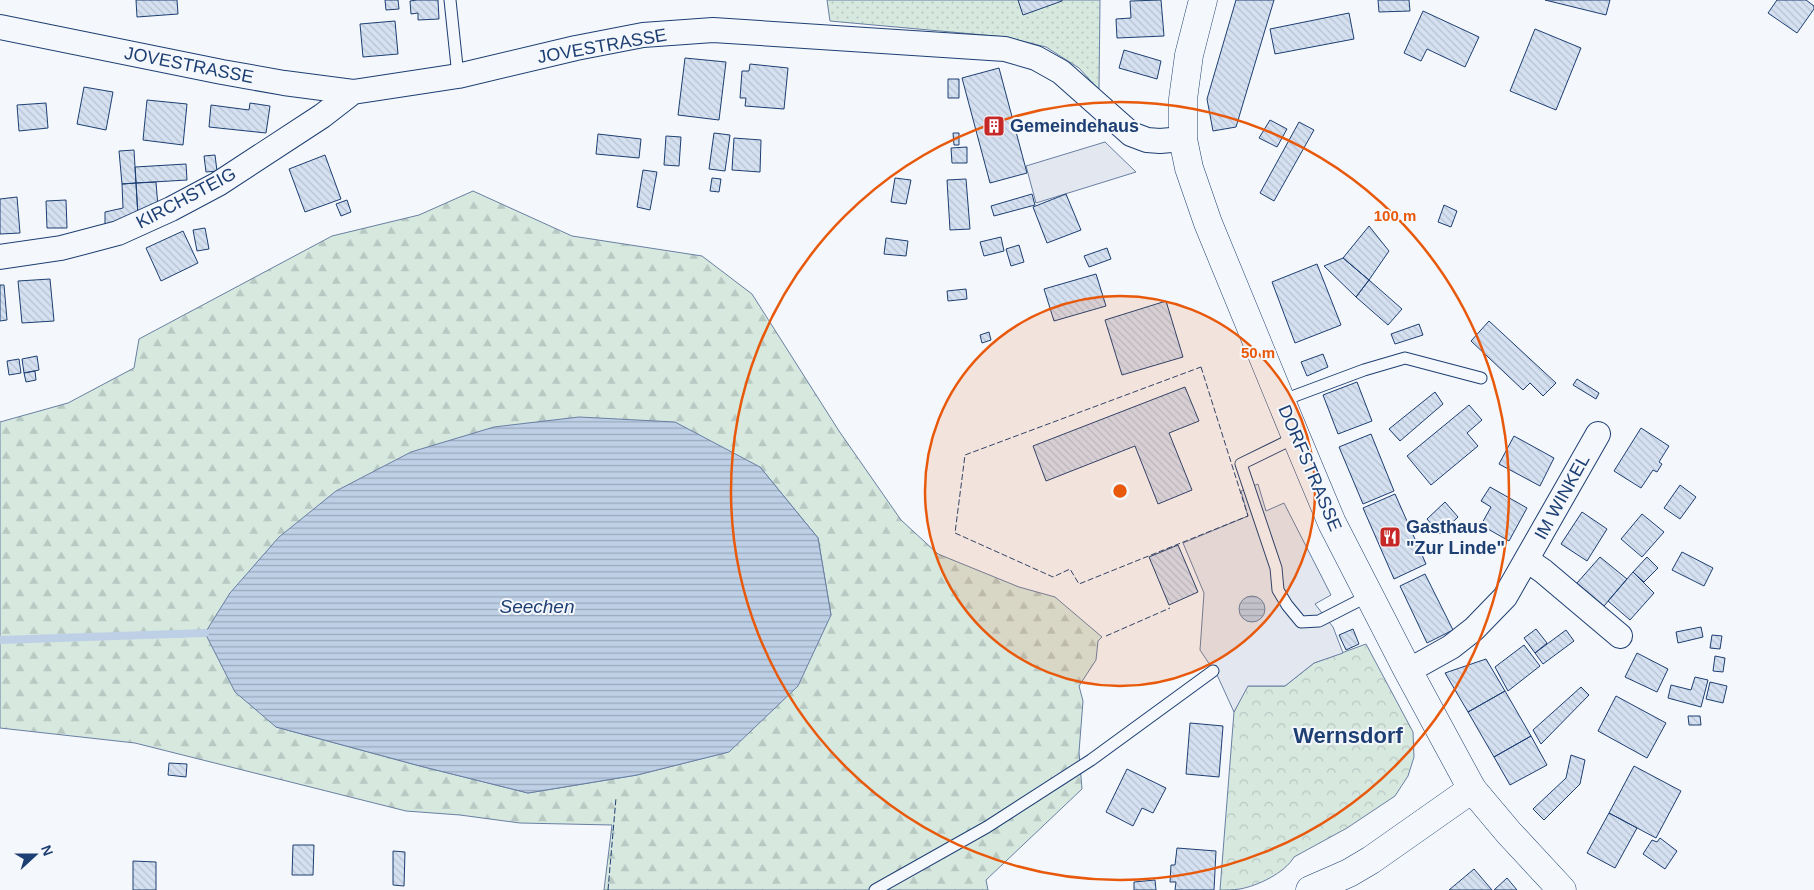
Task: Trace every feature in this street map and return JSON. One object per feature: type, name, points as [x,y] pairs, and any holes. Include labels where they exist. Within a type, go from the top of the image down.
[{"type":"street","name":"DORFSTRASSE","points":[[1203,0],[1189,55],[1183,99],[1183,139],[1189,168],[1208,223],[1280,401],[1332,522],[1359,601],[1408,671],[1472,789],[1509,833],[1562,890]]},
{"type":"street","name":"JOVESTRASSE","points":[[0,27],[222,72],[284,83],[353,92],[458,76],[576,48],[633,37],[713,30],[1005,49],[1036,58],[1061,72],[1131,134],[1147,140],[1183,139]]},
{"type":"street","name":"KIRCHSTEIG","points":[[0,257],[61,248],[118,233],[171,209],[226,179],[322,116],[353,92]]},
{"type":"street","name":"IM WINKEL","points":[[1408,671],[1451,647],[1474,629],[1505,597],[1598,434]]},
{"type":"street","name":"IM WINKEL","points":[[1527,560],[1543,571],[1620,636]]},
{"type":"street","points":[[1310,890],[1349,873],[1371,860],[1472,789]]},
{"type":"lane","points":[[450,0],[458,76]]},
{"type":"lane","points":[[1280,401],[1364,370],[1405,358],[1481,378]]},
{"type":"lane","points":[[1296,438],[1241,464],[1276,568],[1278,590],[1301,622],[1319,621],[1359,601]]},
{"type":"lane","points":[[875,890],[988,827],[1091,760],[1213,670]]},
{"type":"green space","points":[[827,0],[1100,0],[1099,90],[1079,68],[1046,47],[1006,37],[830,21]]},
{"type":"green space","points":[[473,191],[572,236],[702,256],[752,294],[839,431],[901,520],[938,554],[1019,587],[1055,597],[1102,637],[1098,641],[1096,660],[1079,686],[1083,701],[1079,752],[1082,789],[986,880],[988,890],[604,890],[612,825],[520,823],[460,815],[406,811],[135,743],[0,728],[0,422],[68,403],[134,368],[139,339],[332,236],[419,215]],"holes":[[[760,467],[818,538],[831,615],[728,752],[637,775],[528,793],[276,727]]]},
{"type":"green space","points":[[1366,644],[1413,732],[1414,757],[1408,776],[1395,796],[1347,828],[1294,857],[1290,863],[1277,873],[1262,882],[1247,887],[1220,890],[1234,712],[1247,686],[1285,686],[1314,663]]},
{"type":"shaded area","points":[[1105,142],[1136,172],[1036,203],[1026,166]]},
{"type":"shaded area","points":[[1258,484],[1266,511],[1284,503],[1331,595],[1315,604],[1333,627],[1343,653],[1314,663],[1285,686],[1248,686],[1234,712],[1218,677],[1200,650],[1204,593],[1183,543],[1248,516],[1241,491]]},
{"type":"water","name":"Seechen","points":[[579,417],[675,422],[760,467],[818,538],[831,615],[798,686],[729,752],[637,775],[528,793],[276,727],[235,692],[205,633],[230,593],[279,537],[336,491],[411,452],[494,427]]},
{"type":"water","points":[[1252,596],[1261,600],[1265,609],[1261,618],[1252,622],[1243,618],[1239,609],[1243,600]]},
{"type":"building","points":[[136,0],[177,0],[178,14],[137,17]]},
{"type":"building","points":[[385,0],[398,0],[399,9],[386,10]]},
{"type":"building","points":[[438,0],[439,19],[418,20],[418,13],[411,14],[410,1]]},
{"type":"building","points":[[1018,0],[1062,0],[1062,1],[1023,15]]},
{"type":"building","points":[[1161,0],[1164,36],[1117,38],[1116,19],[1131,18],[1130,1]]},
{"type":"building","points":[[1236,0],[1274,0],[1236,127],[1213,131],[1207,99]]},
{"type":"building","points":[[1378,0],[1409,0],[1410,11],[1379,12]]},
{"type":"building","points":[[1545,0],[1610,0],[1606,15]]},
{"type":"building","points":[[1777,0],[1806,0],[1814,6],[1814,9],[1797,33],[1768,13]]},
{"type":"building","points":[[1423,11],[1479,37],[1465,67],[1427,49],[1421,61],[1404,53]]},
{"type":"building","points":[[1349,13],[1354,39],[1275,54],[1270,29]]},
{"type":"building","points":[[395,21],[398,54],[363,57],[360,24]]},
{"type":"building","points":[[1535,29],[1581,48],[1556,110],[1510,91]]},
{"type":"building","points":[[1124,50],[1161,61],[1157,79],[1119,68]]},
{"type":"building","points":[[685,58],[726,62],[719,120],[678,115]]},
{"type":"building","points":[[750,64],[788,68],[784,109],[745,106],[746,98],[740,98],[742,71],[749,71]]},
{"type":"building","name":"Gemeindehaus","points":[[999,68],[1027,173],[990,183],[962,78]]},
{"type":"building","points":[[948,79],[959,79],[959,98],[948,98]]},
{"type":"building","points":[[84,87],[113,92],[106,130],[77,124]]},
{"type":"building","points":[[147,100],[187,104],[183,145],[143,140]]},
{"type":"building","points":[[46,103],[48,128],[19,131],[17,105]]},
{"type":"building","points":[[250,103],[270,106],[266,133],[209,127],[211,105],[249,110]]},
{"type":"building","points":[[1270,120],[1287,129],[1277,147],[1259,138]]},
{"type":"building","points":[[1299,122],[1314,130],[1274,201],[1260,193]]},
{"type":"building","points":[[714,133],[730,135],[725,171],[709,169]]},
{"type":"building","points":[[953,133],[959,133],[959,145],[954,145]]},
{"type":"building","points":[[598,134],[641,139],[639,158],[596,154]]},
{"type":"building","points":[[666,136],[681,137],[679,166],[664,165]]},
{"type":"building","points":[[734,138],[761,140],[760,172],[732,170]]},
{"type":"building","points":[[967,147],[967,163],[952,163],[951,148]]},
{"type":"building","points":[[134,150],[136,183],[122,184],[119,151]]},
{"type":"building","points":[[215,155],[217,171],[206,172],[204,156]]},
{"type":"building","points":[[325,155],[341,199],[305,212],[289,169]]},
{"type":"building","points":[[186,164],[187,180],[136,183],[135,167]]},
{"type":"building","points":[[643,170],[657,172],[650,210],[637,207]]},
{"type":"building","points":[[712,178],[721,179],[719,192],[710,191]]},
{"type":"building","points":[[895,178],[911,180],[906,204],[891,202]]},
{"type":"building","points":[[966,179],[970,229],[950,230],[947,180]]},
{"type":"building","points":[[156,182],[158,207],[138,216],[136,183]]},
{"type":"building","points":[[136,183],[138,216],[105,228],[105,212],[123,208],[122,184]]},
{"type":"building","points":[[1032,194],[1035,205],[994,216],[991,206]]},
{"type":"building","points":[[1066,194],[1081,230],[1047,243],[1033,207]]},
{"type":"building","points":[[17,197],[20,233],[0,234],[0,199]]},
{"type":"building","points":[[66,200],[67,228],[47,228],[46,201]]},
{"type":"building","points":[[347,200],[351,212],[341,216],[336,204]]},
{"type":"building","points":[[1444,205],[1457,211],[1451,227],[1438,222]]},
{"type":"building","points":[[1369,226],[1389,251],[1369,280],[1343,258]]},
{"type":"building","points":[[205,228],[209,249],[197,251],[193,230]]},
{"type":"building","points":[[183,231],[198,263],[161,281],[146,248]]},
{"type":"building","points":[[1001,237],[1004,251],[984,256],[980,242]]},
{"type":"building","points":[[886,238],[908,241],[906,256],[884,254]]},
{"type":"building","points":[[1019,245],[1024,262],[1011,266],[1006,249]]},
{"type":"building","points":[[1107,248],[1111,259],[1089,267],[1084,256]]},
{"type":"building","points":[[1343,258],[1369,280],[1356,297],[1324,266]]},
{"type":"building","points":[[1317,264],[1341,325],[1295,343],[1272,282]]},
{"type":"building","points":[[1096,274],[1106,306],[1054,321],[1044,289]]},
{"type":"building","points":[[50,279],[54,321],[22,323],[18,281]]},
{"type":"building","points":[[1369,280],[1402,309],[1388,325],[1356,297]]},
{"type":"building","points":[[0,285],[4,285],[7,320],[0,321]]},
{"type":"building","points":[[966,289],[967,299],[948,301],[947,291]]},
{"type":"building","points":[[1166,301],[1183,357],[1122,375],[1105,320]]},
{"type":"building","points":[[1489,321],[1556,383],[1543,396],[1530,383],[1523,390],[1471,341]]},
{"type":"building","points":[[1419,324],[1423,335],[1395,344],[1391,334]]},
{"type":"building","points":[[989,332],[991,340],[982,343],[980,335]]},
{"type":"building","points":[[1323,354],[1328,367],[1307,376],[1301,362]]},
{"type":"building","points":[[37,356],[39,370],[24,373],[22,359]]},
{"type":"building","points":[[19,359],[21,373],[9,375],[7,361]]},
{"type":"building","points":[[35,371],[36,380],[26,382],[24,373]]},
{"type":"building","points":[[1577,379],[1599,393],[1596,399],[1573,385]]},
{"type":"building","points":[[1357,382],[1372,421],[1338,434],[1323,395]]},
{"type":"building","points":[[1185,387],[1199,421],[1169,433],[1192,490],[1158,504],[1135,446],[1046,481],[1033,446]]},
{"type":"building","points":[[1435,392],[1443,404],[1400,441],[1389,429]]},
{"type":"building","points":[[1469,405],[1482,420],[1467,433],[1478,446],[1431,485],[1407,456]]},
{"type":"building","points":[[1641,428],[1669,446],[1659,462],[1662,464],[1657,472],[1653,470],[1641,488],[1614,471]]},
{"type":"building","points":[[1371,434],[1394,491],[1363,504],[1339,447]]},
{"type":"building","points":[[1514,436],[1554,458],[1540,486],[1499,464]]},
{"type":"building","points":[[1680,485],[1696,497],[1680,519],[1664,508]]},
{"type":"building","points":[[1490,487],[1527,508],[1509,541],[1481,525],[1491,507],[1481,501]]},
{"type":"building","points":[[1395,494],[1426,564],[1394,579],[1363,508]]},
{"type":"building","points":[[1445,502],[1458,517],[1440,534],[1427,519]]},
{"type":"building","points":[[1582,512],[1607,529],[1587,561],[1561,544]]},
{"type":"building","points":[[1642,514],[1664,532],[1642,557],[1621,539]]},
{"type":"building","points":[[1178,545],[1198,592],[1169,605],[1149,557]]},
{"type":"building","points":[[1682,552],[1713,568],[1704,586],[1672,570]]},
{"type":"building","points":[[1600,557],[1627,579],[1604,606],[1577,583]]},
{"type":"building","points":[[1647,557],[1658,568],[1644,582],[1633,572]]},
{"type":"building","points":[[1633,572],[1654,593],[1630,620],[1608,601]]},
{"type":"building","points":[[1425,574],[1453,630],[1427,643],[1400,586]]},
{"type":"building","points":[[1701,627],[1703,637],[1678,643],[1676,632]]},
{"type":"building","points":[[1353,629],[1359,644],[1346,650],[1339,635]]},
{"type":"building","points":[[1536,629],[1547,643],[1535,653],[1524,638]]},
{"type":"building","points":[[1566,630],[1574,641],[1543,664],[1535,653]]},
{"type":"building","points":[[1712,635],[1722,636],[1720,649],[1710,648]]},
{"type":"building","points":[[1524,645],[1540,666],[1508,691],[1495,667]]},
{"type":"building","points":[[1637,653],[1668,669],[1657,692],[1625,677]]},
{"type":"building","points":[[1715,656],[1725,658],[1723,672],[1713,671]]},
{"type":"building","points":[[1486,659],[1505,691],[1468,712],[1445,673]]},
{"type":"building","points":[[1695,677],[1708,680],[1701,707],[1668,698],[1671,685],[1691,690]]},
{"type":"building","points":[[1710,682],[1727,686],[1723,703],[1706,699]]},
{"type":"building","points":[[1581,687],[1589,695],[1541,744],[1533,730]]},
{"type":"building","points":[[1505,691],[1531,736],[1494,757],[1468,712]]},
{"type":"building","points":[[1616,696],[1666,723],[1647,758],[1598,731]]},
{"type":"building","points":[[1688,716],[1700,716],[1701,725],[1689,725]]},
{"type":"building","points":[[1190,723],[1223,726],[1219,777],[1186,774]]},
{"type":"building","points":[[1531,736],[1547,765],[1510,785],[1494,757]]},
{"type":"building","points":[[1571,755],[1585,760],[1580,784],[1544,820],[1533,809],[1566,778]]},
{"type":"building","points":[[169,763],[187,764],[186,777],[168,775]]},
{"type":"building","points":[[1634,766],[1681,791],[1656,838],[1609,813]]},
{"type":"building","points":[[1127,769],[1166,788],[1153,813],[1142,808],[1133,826],[1106,812]]},
{"type":"building","points":[[1609,813],[1637,828],[1615,868],[1587,853]]},
{"type":"building","points":[[1660,838],[1677,851],[1665,869],[1643,854],[1652,840],[1657,842]]},
{"type":"building","points":[[293,845],[314,845],[313,875],[292,875]]},
{"type":"building","points":[[1177,848],[1216,851],[1214,890],[1175,890],[1176,882],[1170,882],[1171,865],[1175,865]]},
{"type":"building","points":[[393,851],[405,852],[404,886],[393,885]]},
{"type":"building","points":[[133,861],[156,862],[156,890],[133,890]]},
{"type":"building","points":[[1474,869],[1492,890],[1449,890]]},
{"type":"building","points":[[1507,878],[1517,890],[1494,890]]},
{"type":"building","points":[[1155,880],[1156,890],[1134,890],[1134,882]]},
{"type":"waterway","points":[[0,640],[205,633]]},
{"type":"fence","points":[[1201,367],[1248,516],[1079,584],[1070,569],[1053,577],[955,533],[965,455],[1201,367]]},
{"type":"fence","points":[[1106,636],[1170,608]]},
{"type":"fence","points":[[608,890],[616,798]]},
{"type":"place","name":"Gemeindehaus","points":[[994,126]]},
{"type":"place","name":"Gasthaus \"Zur Linde\"","points":[[1390,537]]},
{"type":"district","name":"Wernsdorf","points":[[1348,735]]}]
